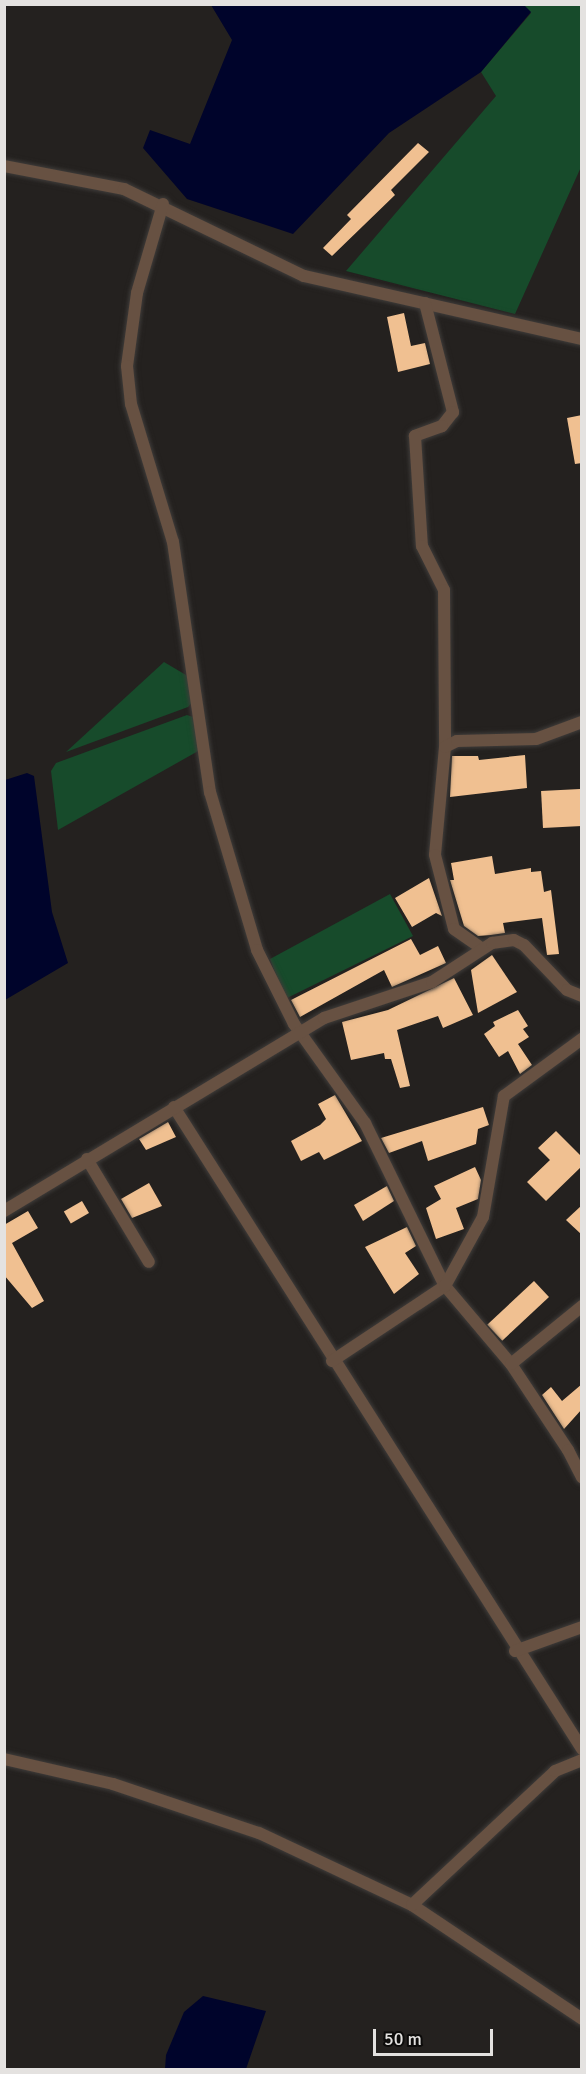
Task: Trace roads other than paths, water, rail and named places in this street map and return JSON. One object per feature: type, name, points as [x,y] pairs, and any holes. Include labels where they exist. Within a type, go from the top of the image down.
[{"type":"street","points":[[4,166],[124,189],[163,204],[304,276],[582,339]]},
{"type":"street","points":[[163,204],[137,293],[127,366],[131,404],[173,542],[210,792],[226,853],[268,976],[302,1033],[365,1123],[445,1286],[511,1364],[568,1450],[582,1479]]},
{"type":"street","points":[[425,303],[453,412],[442,426],[415,436],[422,546],[444,590],[445,747],[435,855],[438,878],[454,929],[482,948]]},
{"type":"street","points":[[445,747],[457,741],[536,739],[582,722]]},
{"type":"street","points":[[4,1211],[324,1018],[432,982],[482,948],[514,940],[533,951],[567,990],[582,996]]},
{"type":"street","points":[[332,1361],[445,1286],[483,1217],[504,1096],[582,1039]]},
{"type":"street","points":[[174,1107],[515,1651],[582,1749]]},
{"type":"street","points":[[87,1159],[149,1262]]},
{"type":"street","points":[[511,1364],[582,1306]]},
{"type":"street","points":[[515,1651],[582,1626]]},
{"type":"street","points":[[4,1759],[113,1784],[259,1833],[412,1905],[582,2019]]},
{"type":"street","points":[[412,1905],[555,1771],[582,1760]]},
{"type":"water","points":[[523,4],[531,12],[481,72],[389,133],[293,234],[187,199],[143,148],[150,130],[190,144],[232,40],[211,5]]},
{"type":"water","points":[[27,773],[34,776],[52,912],[68,963],[5,1000],[5,780]]},
{"type":"water","points":[[203,1996],[266,2011],[246,2069],[165,2069],[166,2055],[184,2012]]}]
